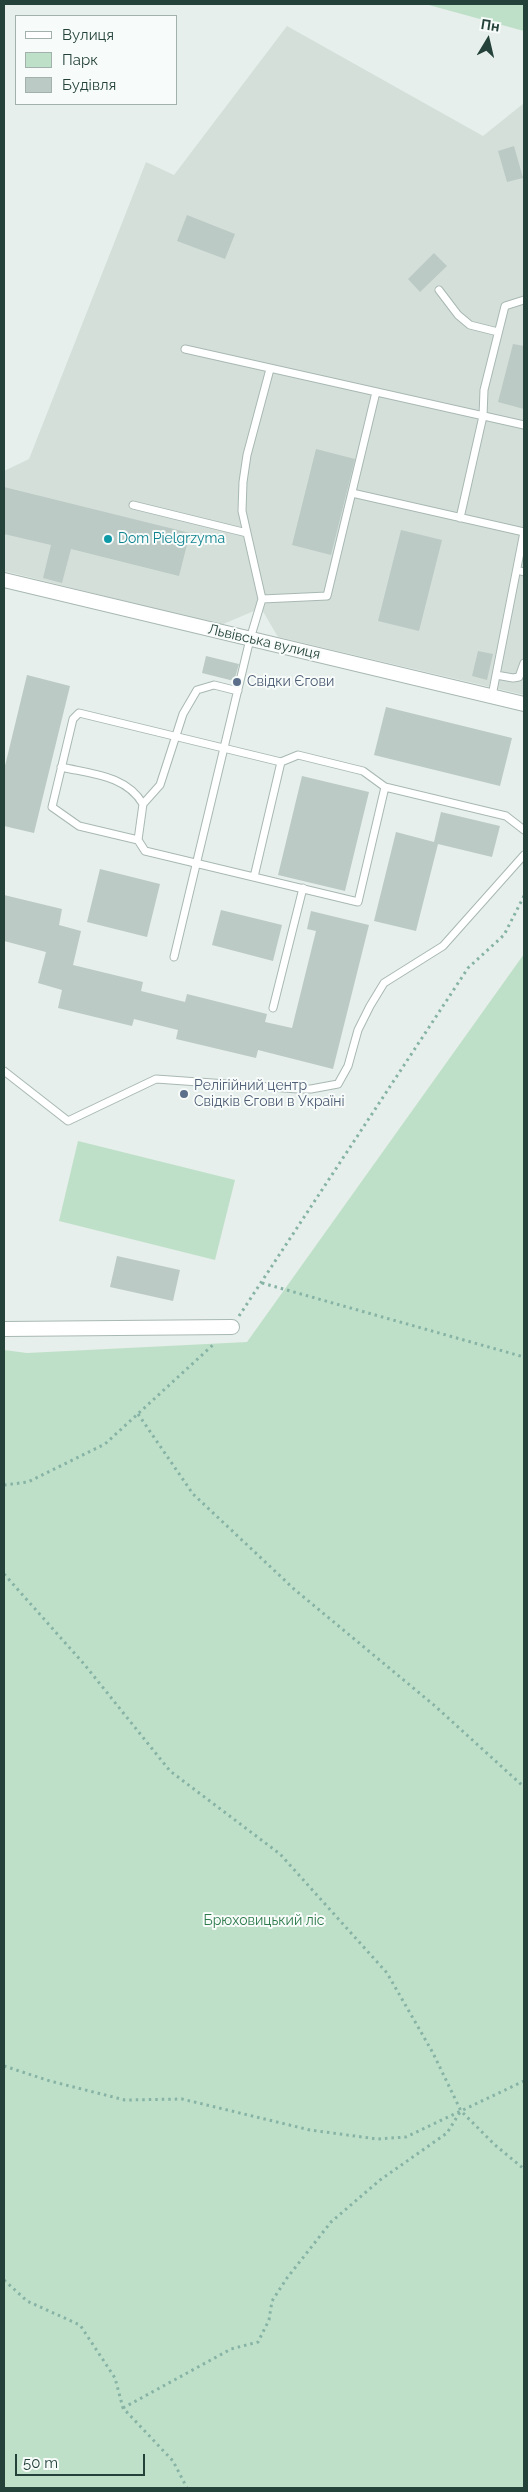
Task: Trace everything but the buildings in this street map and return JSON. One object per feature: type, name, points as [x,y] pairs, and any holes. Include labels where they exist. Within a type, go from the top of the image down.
[{"type":"street","name":"Львівська вулиця","points":[[4,580],[524,704]]},
{"type":"street","points":[[4,1329],[232,1327]]},
{"type":"lane","points":[[439,290],[458,315],[470,325],[498,332]]},
{"type":"lane","points":[[460,518],[483,416],[484,390],[505,306],[524,300]]},
{"type":"lane","points":[[185,349],[524,425]]},
{"type":"lane","points":[[174,957],[250,639],[262,599],[242,511],[244,473],[270,369]]},
{"type":"lane","points":[[262,599],[327,596],[376,392]]},
{"type":"lane","points":[[352,493],[524,532],[520,571],[492,696]]},
{"type":"lane","points":[[133,505],[247,533]]},
{"type":"lane","points":[[496,676],[519,677],[524,663]]},
{"type":"lane","points":[[142,804],[160,785],[183,714],[197,690],[214,685],[238,691]]},
{"type":"lane","points":[[138,840],[79,826],[52,807],[73,719],[79,713],[281,762],[298,755],[363,771],[385,787],[506,816],[524,830]]},
{"type":"lane","points":[[254,876],[281,762]]},
{"type":"lane","points":[[61,767],[120,780],[136,792],[142,804],[138,840],[145,851],[358,902],[385,787]]},
{"type":"lane","points":[[4,1071],[68,1121],[156,1080],[298,1089],[311,1089],[338,1084],[348,1066],[358,1030],[384,983],[443,946],[524,855]]},
{"type":"lane","points":[[273,1008],[303,888]]},
{"type":"path","points":[[4,1485],[28,1482],[105,1444],[232,1327],[468,968],[504,936],[524,896]]},
{"type":"path","points":[[262,1283],[524,1357]]},
{"type":"path","points":[[138,1414],[200,1500],[294,1590],[435,1706],[524,1787]]},
{"type":"path","points":[[4,1574],[84,1664],[170,1771],[280,1854],[387,1973],[433,2053],[461,2111],[524,2169]]},
{"type":"path","points":[[4,2066],[50,2081],[125,2100],[182,2099],[310,2130],[377,2140],[406,2137],[524,2081]]},
{"type":"path","points":[[123,2408],[231,2349],[258,2342],[269,2320],[272,2301],[287,2278],[331,2222],[380,2180],[447,2132],[461,2111]]},
{"type":"path","points":[[4,2280],[27,2301],[80,2325],[115,2378],[123,2408],[173,2461],[187,2488]]},
{"type":"shaded area","points":[[287,26],[483,136],[524,103],[524,695],[278,637],[261,608],[221,625],[4,571],[4,471],[29,459],[146,162],[174,175]]},
{"type":"green space","points":[[425,4],[524,4],[524,31]]},
{"type":"green space","name":"Брюховицький ліс","points":[[524,954],[524,2488],[4,2488],[4,1350],[27,1353],[247,1342]]},
{"type":"green space","points":[[78,1141],[235,1180],[215,1260],[59,1221]]},
{"type":"place","name":"Dom Pielgrzyma","points":[[108,539]]},
{"type":"place","name":"Свідки Єгови","points":[[237,682]]},
{"type":"place","name":"Релігійний центр Свідків Єгови в Україні","points":[[184,1094]]}]
